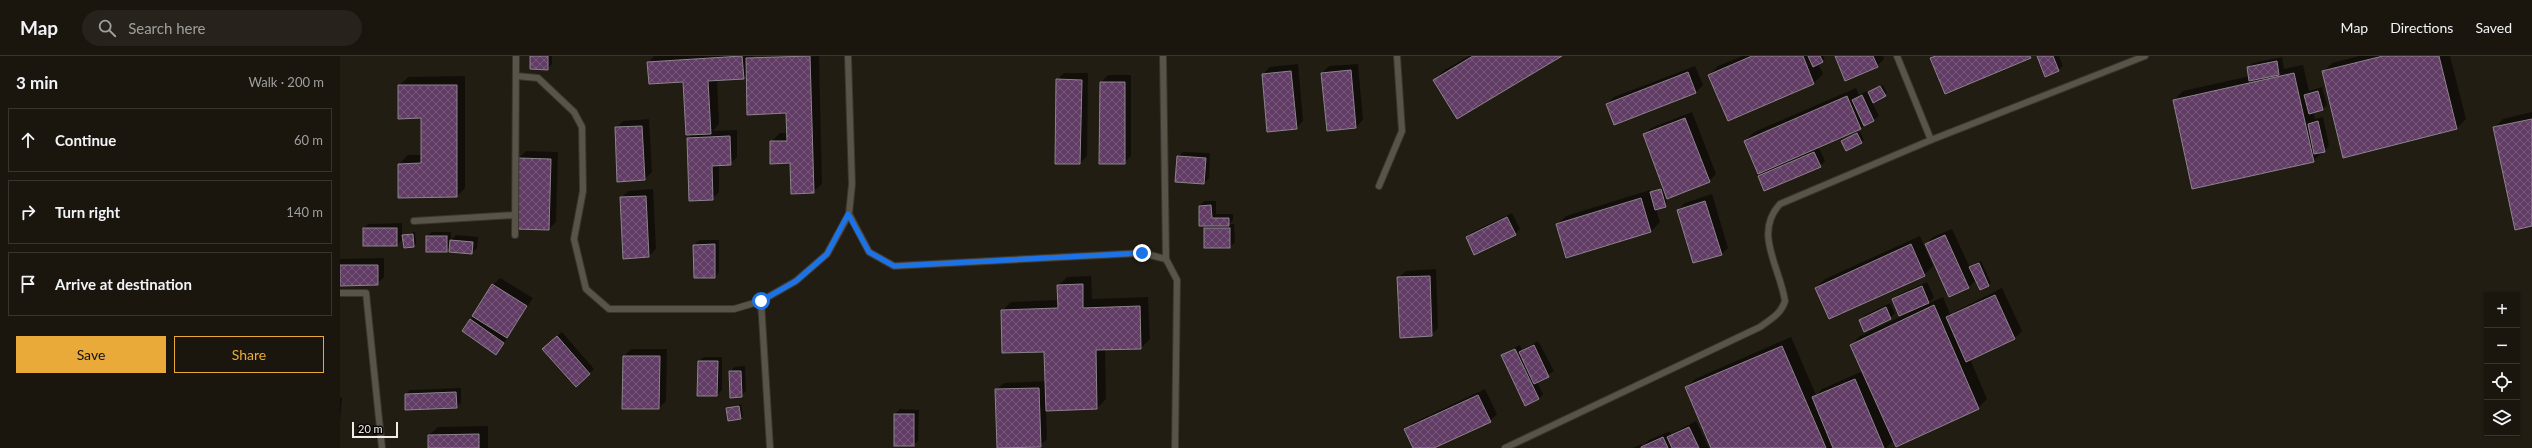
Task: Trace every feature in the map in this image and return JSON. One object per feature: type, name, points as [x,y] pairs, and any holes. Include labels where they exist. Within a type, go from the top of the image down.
[{"type":"lane","points":[[515,235],[516,56]]},
{"type":"lane","points":[[516,76],[538,78],[574,112],[582,127],[583,191],[574,239],[586,288],[597,300],[609,309],[734,309],[761,301],[796,281],[827,254],[848,214],[852,184],[848,56]]},
{"type":"lane","points":[[1163,56],[1166,259],[1177,280],[1175,448]]},
{"type":"lane","points":[[1379,186],[1402,131],[1397,56]]},
{"type":"lane","points":[[1897,56],[1931,140]]},
{"type":"lane","points":[[1505,448],[1760,327],[1775,317],[1782,310],[1785,301],[1768,238],[1767,227],[1771,214],[1780,204],[1931,140],[2145,56]]},
{"type":"lane","points":[[848,214],[869,252],[894,266],[1142,253],[1166,259]]},
{"type":"lane","points":[[414,221],[515,215]]},
{"type":"lane","points":[[340,293],[366,293],[382,448]]},
{"type":"lane","points":[[761,301],[770,448]]},
{"type":"building","points":[[530,56],[548,56],[548,70],[530,69]]},
{"type":"building","points":[[742,56],[744,79],[708,81],[711,134],[686,135],[683,82],[649,84],[647,62]]},
{"type":"building","points":[[810,56],[814,193],[791,194],[790,163],[770,164],[770,141],[787,141],[786,113],[747,115],[746,58]]},
{"type":"building","points":[[1473,56],[1562,56],[1457,119],[1433,80]]},
{"type":"building","points":[[1752,56],[1803,56],[1814,84],[1728,121],[1708,75]]},
{"type":"building","points":[[1808,56],[1820,56],[1823,62],[1813,67]]},
{"type":"building","points":[[1835,56],[1873,56],[1878,67],[1845,81]]},
{"type":"building","points":[[1936,56],[2030,56],[2031,58],[1945,94],[1930,58]]},
{"type":"building","points":[[2037,56],[2053,56],[2059,71],[2045,77]]},
{"type":"building","points":[[2383,56],[2439,56],[2457,129],[2343,158],[2322,71]]},
{"type":"building","points":[[2277,61],[2279,75],[2249,81],[2247,67]]},
{"type":"building","points":[[1351,70],[1356,128],[1327,131],[1321,73]]},
{"type":"building","points":[[1291,71],[1297,129],[1267,132],[1262,74]]},
{"type":"building","points":[[1688,72],[1696,93],[1614,125],[1606,104]]},
{"type":"building","points":[[2294,73],[2314,162],[2192,189],[2173,100]]},
{"type":"building","points":[[1056,79],[1082,80],[1080,164],[1055,164]]},
{"type":"building","points":[[1100,82],[1125,82],[1125,164],[1099,164]]},
{"type":"building","points":[[398,85],[457,85],[457,197],[398,198],[398,164],[421,163],[421,118],[398,119]]},
{"type":"building","points":[[1880,86],[1886,96],[1873,103],[1868,92]]},
{"type":"building","points":[[2318,91],[2323,110],[2309,114],[2304,95]]},
{"type":"building","points":[[1862,95],[1874,121],[1864,126],[1852,100]]},
{"type":"building","points":[[1847,96],[1861,129],[1758,174],[1744,141]]},
{"type":"building","points":[[1685,118],[1710,182],[1667,199],[1643,134]]},
{"type":"building","points":[[2532,119],[2532,226],[2515,230],[2493,127]]},
{"type":"building","points":[[2318,121],[2325,152],[2314,154],[2308,124]]},
{"type":"building","points":[[642,126],[645,180],[617,182],[615,127]]},
{"type":"building","points":[[1857,133],[1862,143],[1846,151],[1841,141]]},
{"type":"building","points":[[730,136],[731,165],[712,166],[713,200],[689,201],[687,138]]},
{"type":"building","points":[[1814,152],[1821,167],[1764,191],[1758,176]]},
{"type":"building","points":[[1177,156],[1206,158],[1204,184],[1175,182]]},
{"type":"building","points":[[518,158],[551,159],[549,230],[516,229]]},
{"type":"building","points":[[1661,189],[1666,207],[1655,210],[1650,192]]},
{"type":"building","points":[[646,196],[649,257],[623,259],[620,197]]},
{"type":"building","points":[[1641,198],[1651,232],[1566,258],[1556,224]]},
{"type":"building","points":[[1705,201],[1722,255],[1693,263],[1677,210]]},
{"type":"building","points":[[1211,205],[1212,218],[1229,218],[1229,226],[1199,226],[1199,206]]},
{"type":"building","points":[[1507,217],[1516,235],[1474,255],[1466,237]]},
{"type":"building","points":[[363,228],[397,228],[397,246],[363,246]]},
{"type":"building","points":[[1204,228],[1230,228],[1230,248],[1204,248]]},
{"type":"building","points":[[413,234],[414,247],[404,248],[402,235]]},
{"type":"building","points":[[1945,235],[1969,288],[1949,297],[1925,244]]},
{"type":"building","points":[[426,236],[447,236],[447,252],[426,252]]},
{"type":"building","points":[[450,240],[473,242],[472,254],[449,252]]},
{"type":"building","points":[[715,244],[715,278],[694,278],[693,245]]},
{"type":"building","points":[[1911,244],[1925,276],[1829,319],[1815,288]]},
{"type":"building","points":[[1979,263],[1989,286],[1980,290],[1969,267]]},
{"type":"building","points":[[340,265],[378,265],[378,285],[340,286]]},
{"type":"building","points":[[1430,276],[1432,336],[1400,338],[1397,277]]},
{"type":"building","points":[[492,284],[527,306],[507,338],[472,316]]},
{"type":"building","points":[[1083,284],[1083,308],[1140,306],[1141,349],[1096,350],[1097,409],[1046,411],[1044,352],[1002,353],[1001,310],[1058,308],[1057,285]]},
{"type":"building","points":[[1922,286],[1929,303],[1899,316],[1892,299]]},
{"type":"building","points":[[1995,295],[2015,339],[1966,362],[1946,317]]},
{"type":"building","points":[[1934,305],[1979,409],[1896,447],[1850,345]]},
{"type":"building","points":[[1886,307],[1891,319],[1864,332],[1859,320]]},
{"type":"building","points":[[470,319],[504,343],[496,355],[462,331]]},
{"type":"building","points":[[557,336],[590,374],[576,387],[542,349]]},
{"type":"building","points":[[1534,345],[1549,377],[1534,384],[1519,352]]},
{"type":"building","points":[[1782,346],[1826,448],[1711,448],[1685,387]]},
{"type":"building","points":[[1515,349],[1539,399],[1525,406],[1501,355]]},
{"type":"building","points":[[623,356],[660,356],[659,409],[622,409]]},
{"type":"building","points":[[698,361],[718,361],[717,396],[697,396]]},
{"type":"building","points":[[729,371],[741,371],[742,397],[730,398]]},
{"type":"building","points":[[1855,379],[1884,448],[1833,448],[1812,397]]},
{"type":"building","points":[[1039,388],[1041,447],[997,448],[995,389]]},
{"type":"building","points":[[456,392],[457,408],[405,410],[405,394]]},
{"type":"building","points":[[1478,395],[1491,422],[1434,448],[1413,448],[1404,429]]},
{"type":"building","points":[[739,406],[741,419],[728,421],[726,408]]},
{"type":"building","points":[[894,414],[914,414],[914,446],[894,446]]},
{"type":"building","points":[[1689,427],[1699,448],[1672,448],[1667,437]]},
{"type":"building","points":[[479,434],[479,448],[428,448],[428,435]]},
{"type":"building","points":[[1663,437],[1668,448],[1641,448],[1641,447]]},
{"type":"route","points":[[761,301],[796,281],[827,254],[848,214],[869,252],[894,266],[1142,253]]}]
